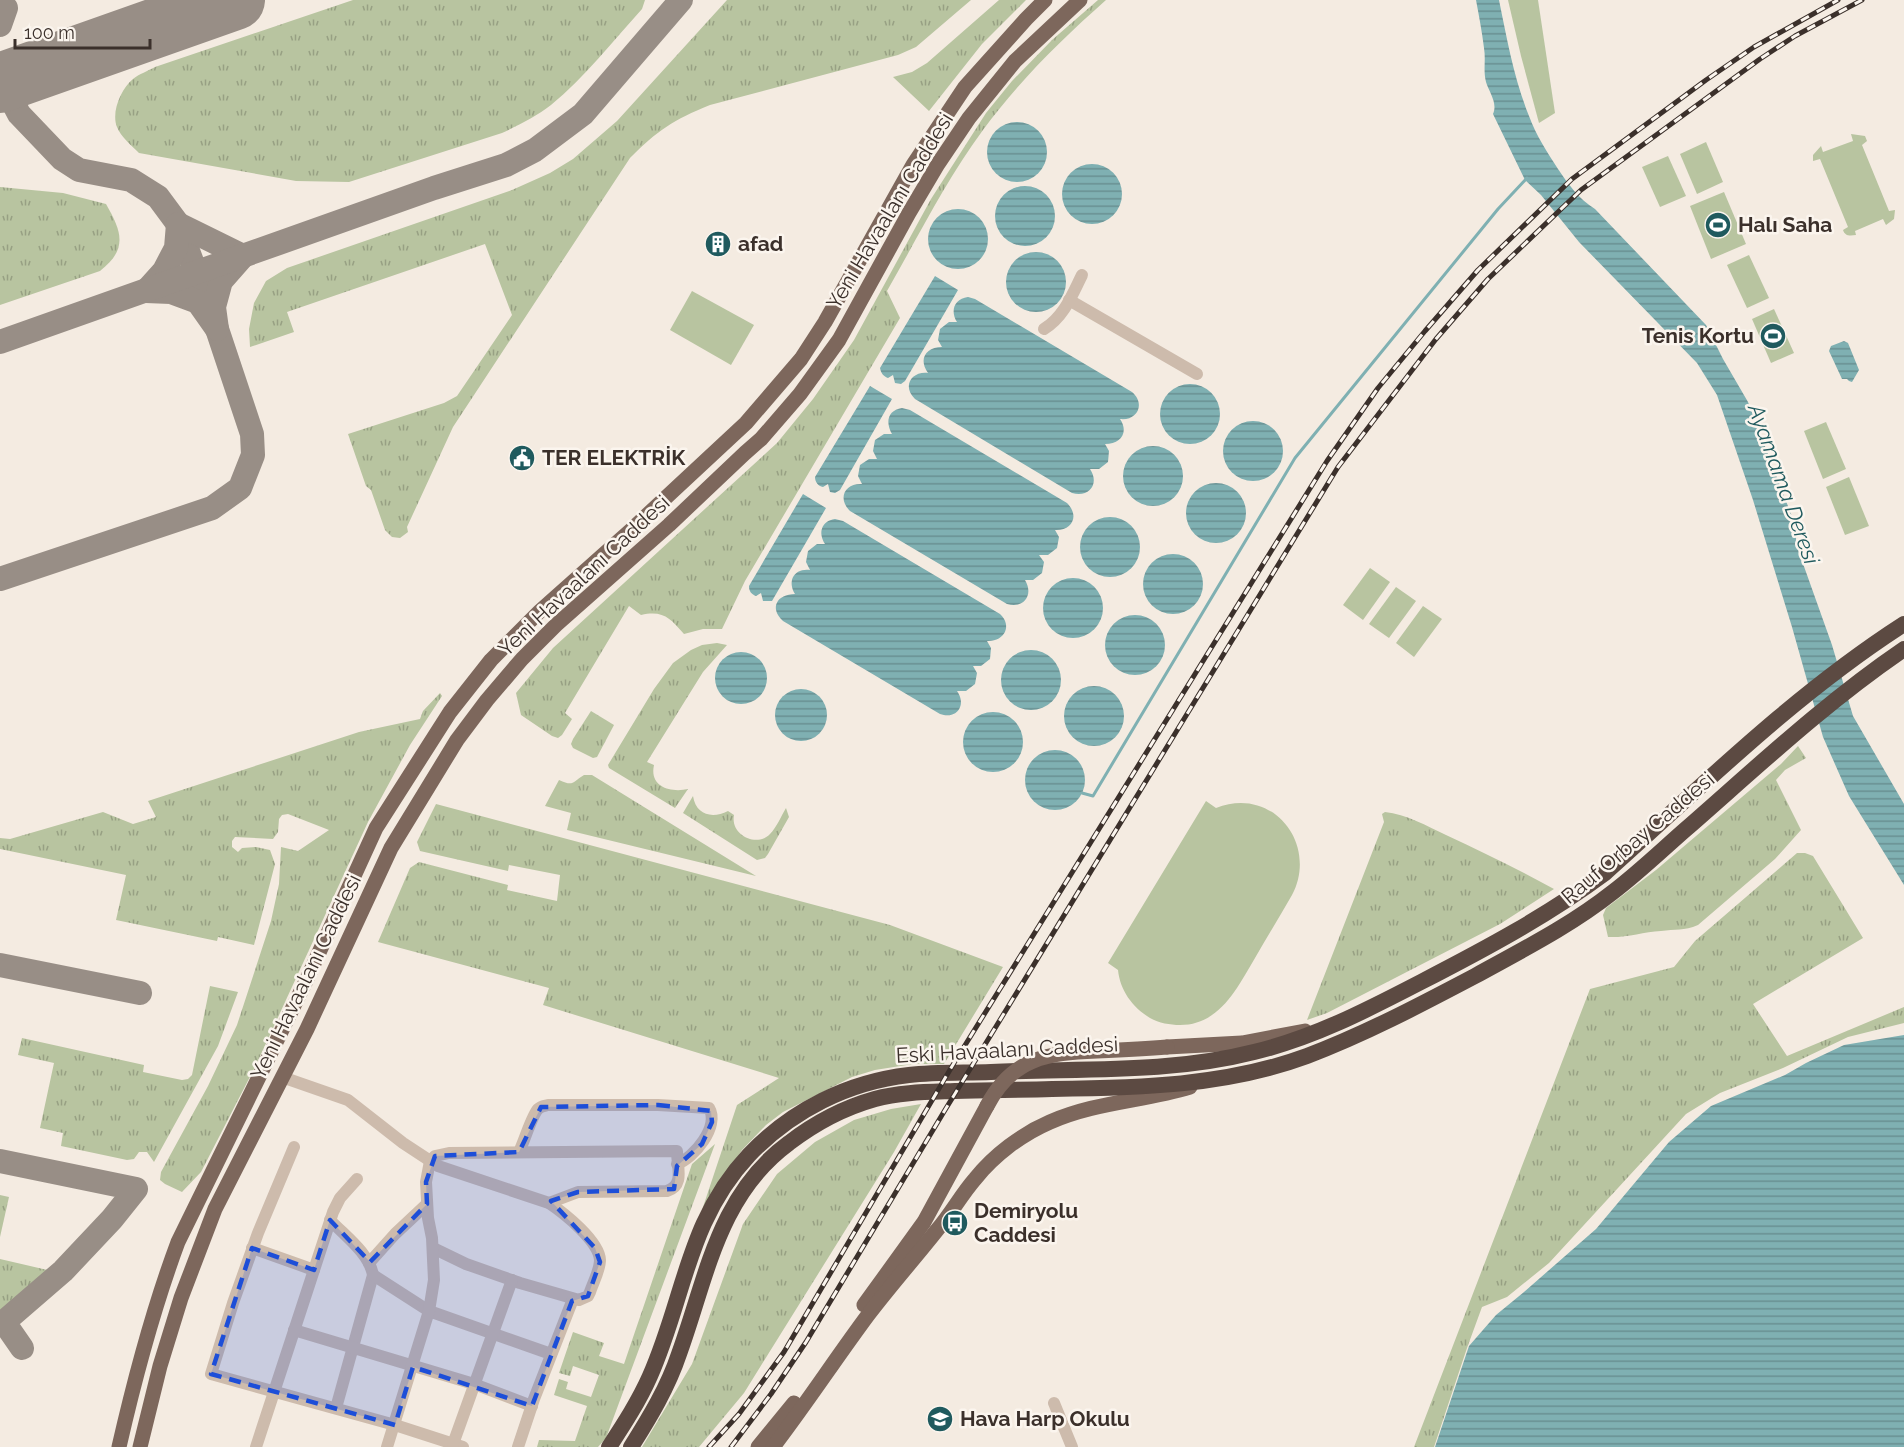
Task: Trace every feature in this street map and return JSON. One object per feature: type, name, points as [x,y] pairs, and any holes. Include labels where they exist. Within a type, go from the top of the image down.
[{"type":"highway","name":"Rauf Orbay Caddesi","points":[[1323,1030],[1365,1012],[1555,909],[1605,873],[1790,709],[1848,662],[1904,624]]},
{"type":"highway","name":"Rauf Orbay Caddesi","points":[[1207,1081],[1282,1065],[1346,1041],[1444,992],[1566,926],[1617,889],[1859,681],[1904,649]]},
{"type":"highway","name":"Eski Havaalanı Caddesi","points":[[609,1447],[632,1412],[650,1375],[699,1230],[710,1209],[738,1168],[771,1134],[794,1117],[838,1093],[881,1079],[933,1073],[1192,1064],[1252,1053],[1323,1030]]},
{"type":"highway","name":"Eski Havaalanı Caddesi","points":[[632,1447],[651,1416],[678,1358],[724,1221],[750,1182],[765,1165],[785,1145],[808,1129],[856,1105],[880,1098],[910,1094],[1143,1087],[1207,1081]]},
{"type":"main road","name":"Yeni Havaalanı Caddesi","points":[[119,1447],[146,1337],[178,1242],[306,981],[376,828],[450,712],[491,660],[540,611],[750,418],[801,359],[913,165],[965,87],[1026,18],[1045,0]]},
{"type":"main road","name":"Yeni Havaalanı Caddesi","points":[[140,1447],[160,1366],[189,1276],[215,1209],[324,991],[391,848],[457,740],[522,659],[556,625],[669,525],[765,434],[800,394],[839,340],[909,213],[969,118],[1015,61],[1080,0]]},
{"type":"main road","points":[[750,418],[765,434]]},
{"type":"main road","points":[[306,981],[324,991]]},
{"type":"main road","points":[[758,1447],[796,1400],[924,1222],[993,1093],[1011,1074],[1037,1059],[1064,1053],[1242,1043],[1305,1031],[1323,1030]]},
{"type":"main road","points":[[264,1068],[282,1077]]},
{"type":"main road","points":[[773,1447],[869,1314],[976,1178],[995,1159],[1023,1136],[1049,1122],[1086,1108],[1165,1094],[1207,1081]]},
{"type":"street","points":[[1044,329],[1051,325],[1064,310],[1082,275]]},
{"type":"street","points":[[1069,300],[1197,374]]},
{"type":"street","points":[[282,1077],[348,1100],[403,1143],[438,1166],[549,1203],[578,1227],[595,1248],[600,1262],[590,1292],[583,1299],[573,1299],[466,1264],[433,1248]]},
{"type":"street","points":[[519,1152],[537,1110],[548,1105],[709,1108],[712,1122],[702,1144],[688,1158],[677,1164]]},
{"type":"street","points":[[294,1147],[252,1248],[212,1374],[395,1425],[458,1446],[474,1384],[512,1280]]},
{"type":"street","points":[[387,1447],[429,1311],[434,1280],[426,1182],[430,1161],[435,1156],[449,1153],[677,1151],[679,1178],[674,1189],[578,1192],[549,1203]]},
{"type":"street","points":[[256,1447],[330,1220],[340,1198],[357,1179]]},
{"type":"street","points":[[336,1408],[371,1269],[395,1234],[427,1204]]},
{"type":"street","points":[[330,1220],[363,1254],[371,1269],[429,1311],[552,1354]]},
{"type":"street","points":[[252,1248],[314,1270]]},
{"type":"street","points":[[518,1447],[573,1299]]},
{"type":"street","points":[[294,1330],[474,1384],[532,1406]]},
{"type":"street","points":[[1054,1402],[1072,1447]]},
{"type":"highlighted area","points":[[658,1105],[711,1111],[712,1122],[702,1144],[677,1166],[674,1189],[578,1192],[551,1201],[595,1248],[600,1262],[588,1296],[572,1301],[532,1406],[413,1367],[395,1425],[211,1374],[252,1248],[314,1270],[330,1220],[370,1262],[427,1204],[426,1182],[435,1156],[519,1152],[541,1107]]},
{"type":"green space","points":[[353,0],[645,0],[642,9],[587,71],[551,105],[534,117],[502,133],[349,182],[296,181],[139,153],[119,131],[115,121],[118,101],[129,83],[138,76],[155,67]]},
{"type":"green space","points":[[727,0],[971,0],[916,47],[898,55],[710,105],[667,127],[640,148],[630,158],[453,427],[407,527],[408,532],[400,538],[392,537],[385,530],[371,490],[366,486],[348,434],[444,403],[457,396],[512,315],[485,244],[287,312],[294,332],[250,347],[249,329],[254,303],[266,281],[287,268],[512,190],[550,173],[573,159],[617,121]]},
{"type":"green space","points":[[999,0],[1026,0],[982,44],[929,111],[893,77],[912,72],[927,63]]},
{"type":"green space","points":[[1098,0],[1106,0],[1057,46],[1011,95],[983,130],[945,189],[887,291],[900,318],[745,581],[722,629],[703,629],[684,634],[666,617],[655,614],[641,615],[629,606],[565,713],[572,719],[562,735],[558,738],[552,736],[521,715],[516,693],[553,648],[777,443],[813,399],[854,340],[931,199],[986,113],[1012,81],[1052,40]]},
{"type":"green space","points":[[1508,0],[1538,0],[1555,113],[1539,123],[1521,56]]},
{"type":"green space","points":[[1851,134],[1865,136],[1867,141],[1862,145],[1889,211],[1895,210],[1894,219],[1886,225],[1883,219],[1855,231],[1856,235],[1846,234],[1843,230],[1848,227],[1820,159],[1813,161],[1813,155],[1821,146],[1823,152],[1853,141]]},
{"type":"green space","points":[[1706,142],[1723,182],[1697,194],[1680,154]]},
{"type":"green space","points":[[1668,156],[1686,196],[1660,207],[1642,167]]},
{"type":"green space","points":[[0,187],[63,193],[106,204],[119,232],[120,240],[115,255],[100,271],[0,305]]},
{"type":"green space","name":"Halı Saha","points":[[1724,192],[1746,244],[1711,259],[1690,206]]},
{"type":"green space","name":"Tenis Kortu","points":[[1749,255],[1769,298],[1747,308],[1727,265]]},
{"type":"green space","points":[[692,291],[754,325],[731,365],[670,330]]},
{"type":"green space","name":"Tenis Kortu","points":[[1774,309],[1794,353],[1771,363],[1752,319]]},
{"type":"green space","points":[[1826,422],[1846,469],[1823,479],[1804,431]]},
{"type":"green space","points":[[1849,477],[1869,526],[1845,535],[1826,487]]},
{"type":"green space","points":[[1370,568],[1390,582],[1363,620],[1343,605]]},
{"type":"green space","points":[[1396,587],[1416,601],[1389,638],[1369,624]]},
{"type":"green space","points":[[1423,606],[1442,619],[1414,657],[1396,643]]},
{"type":"green space","points":[[717,643],[727,645],[703,672],[647,762],[654,765],[655,779],[663,787],[675,790],[688,789],[675,808],[609,768],[608,765],[654,689],[673,663],[702,645]]},
{"type":"green space","points":[[440,693],[442,696],[410,745],[368,822],[256,1065],[201,1172],[182,1192],[165,1184],[160,1180],[161,1172],[208,1086],[237,1025],[271,921],[279,884],[281,847],[298,851],[329,830],[288,814],[282,815],[279,819],[278,832],[273,839],[235,837],[232,841],[232,847],[238,852],[242,848],[256,847],[270,850],[275,864],[254,945],[218,937],[217,941],[116,920],[126,875],[0,849],[0,838],[10,839],[103,812],[133,824],[156,817],[148,801],[359,732],[420,719],[423,711]]},
{"type":"green space","points":[[591,711],[614,725],[597,757],[593,758],[573,748],[571,744]]},
{"type":"green space","points":[[1798,746],[1806,758],[1785,770],[1776,780],[1801,830],[1775,859],[1698,925],[1684,929],[1608,937],[1603,915],[1606,908],[1656,870],[1781,764]]},
{"type":"green space","points":[[584,775],[592,775],[756,876],[567,830],[571,813],[545,806],[559,780],[575,782]]},
{"type":"green space","points":[[693,796],[697,807],[706,814],[716,815],[728,811],[734,815],[736,828],[740,833],[752,839],[758,840],[770,834],[786,808],[789,817],[768,854],[765,858],[757,860],[683,813]]},
{"type":"green space","points":[[1206,801],[1216,808],[1236,803],[1255,805],[1272,812],[1285,824],[1295,839],[1299,857],[1299,876],[1292,895],[1226,1003],[1206,1019],[1180,1025],[1168,1024],[1153,1020],[1138,1009],[1124,991],[1118,970],[1108,963]]},
{"type":"green space","points":[[436,804],[890,925],[1003,967],[944,1064],[913,1064],[875,1070],[852,1077],[783,1112],[766,1125],[742,1150],[702,1210],[737,1105],[779,1078],[543,1005],[549,988],[378,942],[410,868],[419,862],[508,885],[507,890],[557,901],[560,875],[509,865],[508,871],[420,851],[417,842]]},
{"type":"green space","points":[[1385,812],[1401,815],[1424,824],[1554,889],[1500,924],[1327,1013],[1307,1020],[1384,822],[1382,814]]},
{"type":"green space","points":[[1797,853],[1813,856],[1863,938],[1753,1004],[1787,1056],[1904,1007],[1904,1023],[1848,1037],[1783,1068],[1720,1093],[1686,1114],[1549,1263],[1507,1297],[1482,1307],[1434,1447],[1414,1447],[1590,989],[1674,967],[1695,941]]},
{"type":"green space","points":[[210,986],[238,992],[218,1046],[154,1162],[147,1152],[139,1152],[134,1159],[127,1160],[61,1146],[63,1133],[40,1128],[54,1063],[18,1055],[22,1038],[144,1065],[143,1072],[182,1080],[188,1079],[192,1075]]},
{"type":"green space","points":[[921,1104],[894,1152],[744,1393],[699,1447],[642,1447],[692,1364],[743,1224],[777,1174],[815,1142],[854,1120],[891,1109]]},
{"type":"green space","points":[[715,1144],[606,1438],[598,1447],[537,1447],[539,1440],[575,1441],[587,1406],[554,1395],[559,1379],[568,1382],[566,1389],[591,1397],[599,1375],[573,1366],[570,1376],[559,1373],[573,1332],[604,1343],[599,1356],[624,1364],[692,1164]]},
{"type":"green space","points":[[0,1195],[9,1197],[0,1237]]},
{"type":"green space","points":[[0,1259],[56,1272],[0,1317]]},
{"type":"water","points":[[1476,0],[1499,0],[1519,88],[1538,137],[1558,169],[1579,196],[1595,209],[1706,325],[1748,402],[1796,527],[1796,544],[1832,645],[1853,716],[1904,804],[1904,885],[1849,796],[1823,737],[1753,500],[1717,395],[1697,363],[1579,242],[1541,195],[1525,180],[1493,114],[1493,98],[1485,78],[1485,52]]},
{"type":"water","points":[[1017,122],[1034,127],[1042,135],[1047,152],[1042,169],[1034,177],[1017,182],[1000,177],[992,169],[987,152],[992,135],[1000,127]]},
{"type":"water","points":[[1092,164],[1109,169],[1117,177],[1122,194],[1117,211],[1109,219],[1092,224],[1075,219],[1067,211],[1062,194],[1067,177],[1075,169]]},
{"type":"water","points":[[1025,186],[1042,191],[1050,199],[1055,216],[1050,233],[1042,241],[1025,246],[1008,241],[1000,233],[995,216],[1000,199],[1008,191]]},
{"type":"water","points":[[958,209],[975,214],[983,222],[988,239],[983,256],[975,264],[958,269],[941,264],[933,256],[928,239],[933,222],[941,214]]},
{"type":"water","points":[[1036,252],[1053,257],[1061,265],[1066,282],[1061,299],[1053,307],[1036,312],[1019,307],[1011,299],[1006,282],[1011,265],[1019,257]]},
{"type":"water","points":[[935,276],[958,290],[905,381],[901,384],[895,383],[893,375],[886,377],[880,368]]},
{"type":"water","points":[[968,297],[1132,392],[1136,397],[1138,411],[1131,417],[1120,419],[1124,428],[1122,436],[1115,442],[1105,444],[1109,451],[1108,462],[1099,469],[1090,469],[1094,480],[1088,492],[1072,493],[915,399],[911,394],[909,385],[913,377],[928,373],[924,363],[925,355],[932,349],[942,347],[938,340],[940,329],[949,322],[957,322],[954,314],[955,306],[959,300]]},
{"type":"water","points":[[1844,341],[1848,343],[1859,370],[1852,382],[1842,379],[1829,351],[1831,346]]},
{"type":"water","points":[[1190,384],[1207,389],[1215,397],[1220,414],[1215,431],[1207,439],[1190,444],[1173,439],[1165,431],[1160,414],[1165,397],[1173,389]]},
{"type":"water","points":[[870,386],[892,399],[840,490],[835,493],[830,492],[828,484],[820,486],[815,477]]},
{"type":"water","points":[[902,408],[910,410],[1067,503],[1071,508],[1073,518],[1070,525],[1061,530],[1055,530],[1059,537],[1057,548],[1048,555],[1039,555],[1044,562],[1042,573],[1033,580],[1025,580],[1028,586],[1028,596],[1023,603],[1007,604],[850,511],[846,506],[844,496],[847,489],[856,484],[862,484],[858,476],[860,465],[869,459],[877,459],[873,451],[875,440],[884,434],[892,434],[889,417],[894,411]]},
{"type":"water","points":[[1253,421],[1270,426],[1278,434],[1283,451],[1278,468],[1270,476],[1253,481],[1236,476],[1228,468],[1223,451],[1228,434],[1236,426]]},
{"type":"water","points":[[1153,446],[1170,451],[1178,459],[1183,476],[1178,493],[1170,501],[1153,506],[1136,501],[1128,493],[1123,476],[1128,459],[1136,451]]},
{"type":"water","points":[[1216,483],[1233,488],[1241,496],[1246,513],[1241,530],[1233,538],[1216,543],[1199,538],[1191,530],[1186,513],[1191,496],[1199,488]]},
{"type":"water","points":[[803,494],[826,508],[772,601],[763,601],[761,593],[754,595],[749,586]]},
{"type":"water","points":[[1110,517],[1127,522],[1135,530],[1140,547],[1135,564],[1127,572],[1110,577],[1093,572],[1085,564],[1080,547],[1085,530],[1093,522]]},
{"type":"water","points":[[835,519],[843,521],[1000,614],[1004,619],[1006,628],[1002,636],[993,641],[987,641],[991,648],[990,659],[981,666],[973,666],[977,673],[975,684],[966,691],[957,691],[961,701],[959,710],[955,713],[940,714],[783,621],[779,616],[776,611],[777,603],[784,596],[795,594],[792,584],[794,576],[800,571],[810,570],[806,562],[808,551],[817,544],[825,544],[822,528],[827,522]]},
{"type":"water","points":[[1173,554],[1190,559],[1198,567],[1203,584],[1198,601],[1190,609],[1173,614],[1156,609],[1148,601],[1143,584],[1148,567],[1156,559]]},
{"type":"water","points":[[1073,578],[1090,583],[1098,591],[1103,608],[1098,625],[1090,633],[1073,638],[1056,633],[1048,625],[1043,608],[1048,591],[1056,583]]},
{"type":"water","points":[[1135,615],[1152,620],[1160,628],[1165,645],[1160,662],[1152,670],[1135,675],[1118,670],[1110,662],[1105,645],[1110,628],[1118,620]]},
{"type":"water","points":[[1031,650],[1048,655],[1056,663],[1061,680],[1056,697],[1048,705],[1031,710],[1014,705],[1006,697],[1001,680],[1006,663],[1014,655]]},
{"type":"water","points":[[741,652],[751,654],[759,660],[765,668],[767,678],[765,688],[759,696],[751,702],[741,704],[731,702],[723,696],[717,688],[715,678],[717,668],[723,660],[731,654]]},
{"type":"water","points":[[1094,686],[1111,691],[1119,699],[1124,716],[1119,733],[1111,741],[1094,746],[1077,741],[1069,733],[1064,716],[1069,699],[1077,691]]},
{"type":"water","points":[[801,689],[811,691],[819,697],[825,705],[827,715],[825,725],[819,733],[811,739],[801,741],[791,739],[783,733],[777,725],[775,715],[777,705],[783,697],[791,691]]},
{"type":"water","points":[[993,712],[1010,717],[1018,725],[1023,742],[1018,759],[1010,767],[993,772],[976,767],[968,759],[963,742],[968,725],[976,717]]},
{"type":"water","points":[[1055,750],[1072,755],[1080,763],[1085,780],[1080,797],[1072,805],[1055,810],[1038,805],[1030,797],[1025,780],[1030,763],[1038,755]]},
{"type":"water","points":[[1904,1035],[1904,1447],[1435,1447],[1469,1346],[1496,1315],[1596,1229],[1669,1142],[1711,1106],[1785,1075],[1844,1045]]},
{"type":"waterway","points":[[1082,793],[1093,796],[1295,458],[1498,209],[1527,178]]},
{"type":"taxiway","points":[[181,19],[206,0]]},
{"type":"taxiway","points":[[0,342],[434,188],[506,165],[535,150],[583,114],[681,0]]},
{"type":"taxiway","points":[[0,25],[6,8]]},
{"type":"taxiway","points":[[0,73],[2,82],[19,114],[62,159],[79,170],[131,180],[158,197],[178,224],[217,329],[252,434],[253,455],[240,488],[212,508],[0,579]]},
{"type":"taxiway","points":[[178,224],[243,256],[221,281],[214,307],[217,329],[198,302],[171,292],[146,291],[164,271],[176,248],[178,224]]},
{"type":"taxiway","points":[[0,965],[140,993]]},
{"type":"taxiway","points":[[0,1161],[136,1189],[112,1219],[63,1271],[4,1322],[22,1348]]},
{"type":"runway","points":[[0,83],[235,0]]},
{"type":"railway","points":[[709,1447],[739,1414],[784,1352],[954,1063],[1327,461],[1378,388],[1478,270],[1572,179],[1754,47],[1838,0]]},
{"type":"railway","points":[[731,1447],[806,1342],[1338,467],[1436,339],[1488,279],[1581,190],[1760,59],[1795,36],[1862,0]]},
{"type":"place","name":"Halı Saha","points":[[1718,225]]},
{"type":"place","name":"afad","points":[[718,244]]},
{"type":"place","name":"Tenis Kortu","points":[[1773,336]]},
{"type":"place","name":"TER ELEKTRİK","points":[[522,458]]},
{"type":"place","name":"Demiryolu Caddesi","points":[[955,1223]]},
{"type":"place","name":"Hava Harp Okulu","points":[[940,1419]]},
{"type":"water label","name":"Ayamama Deresi","points":[[1784,484]]}]
